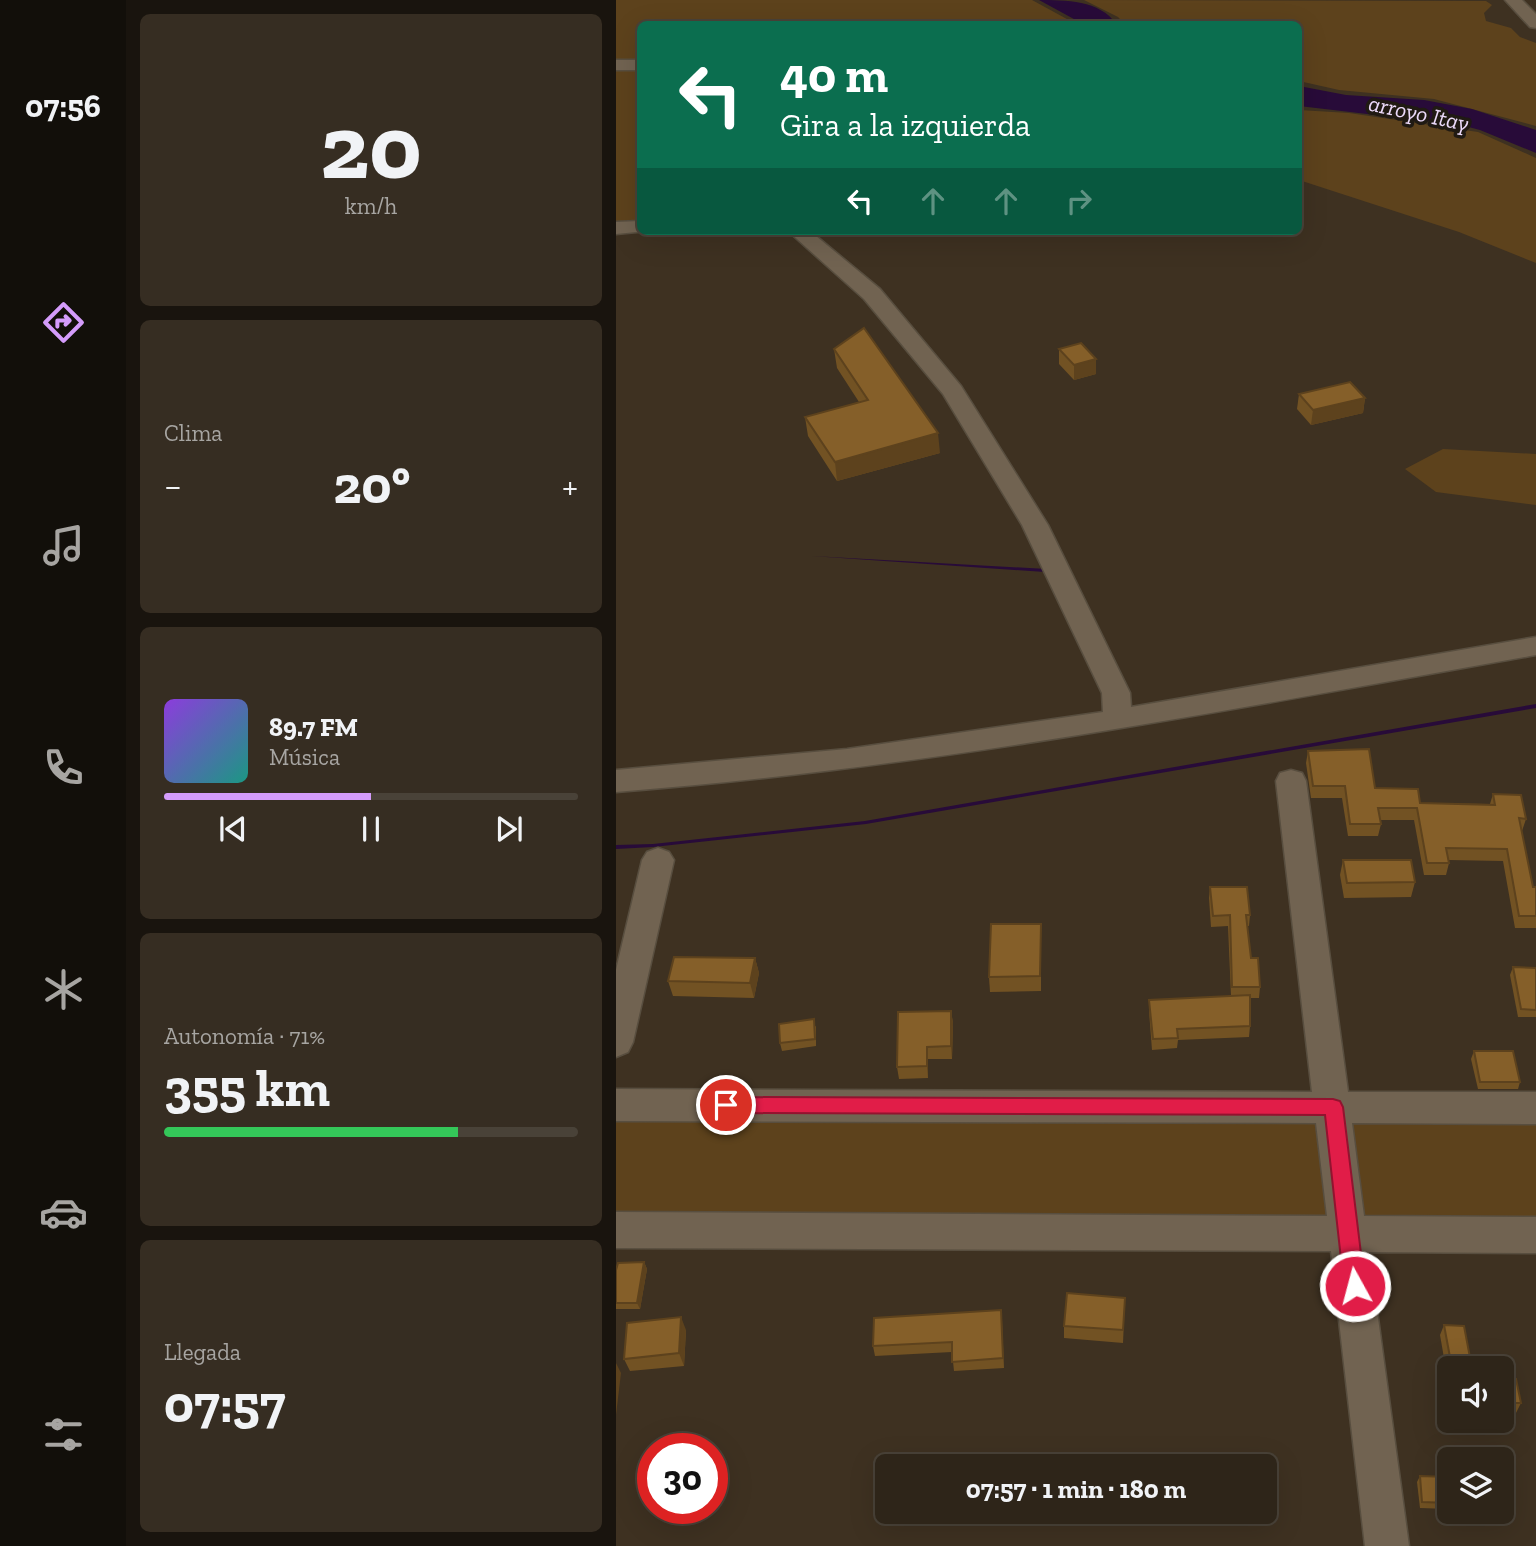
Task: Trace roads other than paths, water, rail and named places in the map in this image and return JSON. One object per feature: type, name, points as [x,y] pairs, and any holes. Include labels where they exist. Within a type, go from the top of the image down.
[{"type":"street","points":[[1513,0],[1536,23]]},
{"type":"street","points":[[616,65],[637,65]]},
{"type":"street","points":[[616,228],[637,228]]},
{"type":"street","points":[[803,235],[872,294],[953,391],[1035,524],[1116,693],[1118,719]]},
{"type":"street","points":[[616,781],[856,759],[1118,719],[1536,646]]},
{"type":"street","points":[[1291,781],[1387,1546]]},
{"type":"street","points":[[616,1042],[658,860]]},
{"type":"street","points":[[616,1105],[1536,1108]]},
{"type":"street","points":[[616,1230],[1536,1235]]},
{"type":"water","points":[[1039,0],[1081,3],[1101,10],[1113,21],[1078,21]]},
{"type":"water","name":"arroyo Itay","points":[[1302,87],[1346,95],[1424,100],[1472,109],[1536,130],[1536,153],[1461,125],[1302,106]]},
{"type":"water","points":[[812,556],[1047,569],[1045,572]]},
{"type":"water","points":[[1536,704],[1536,708],[866,824],[616,849],[616,845],[653,844],[865,821]]}]
